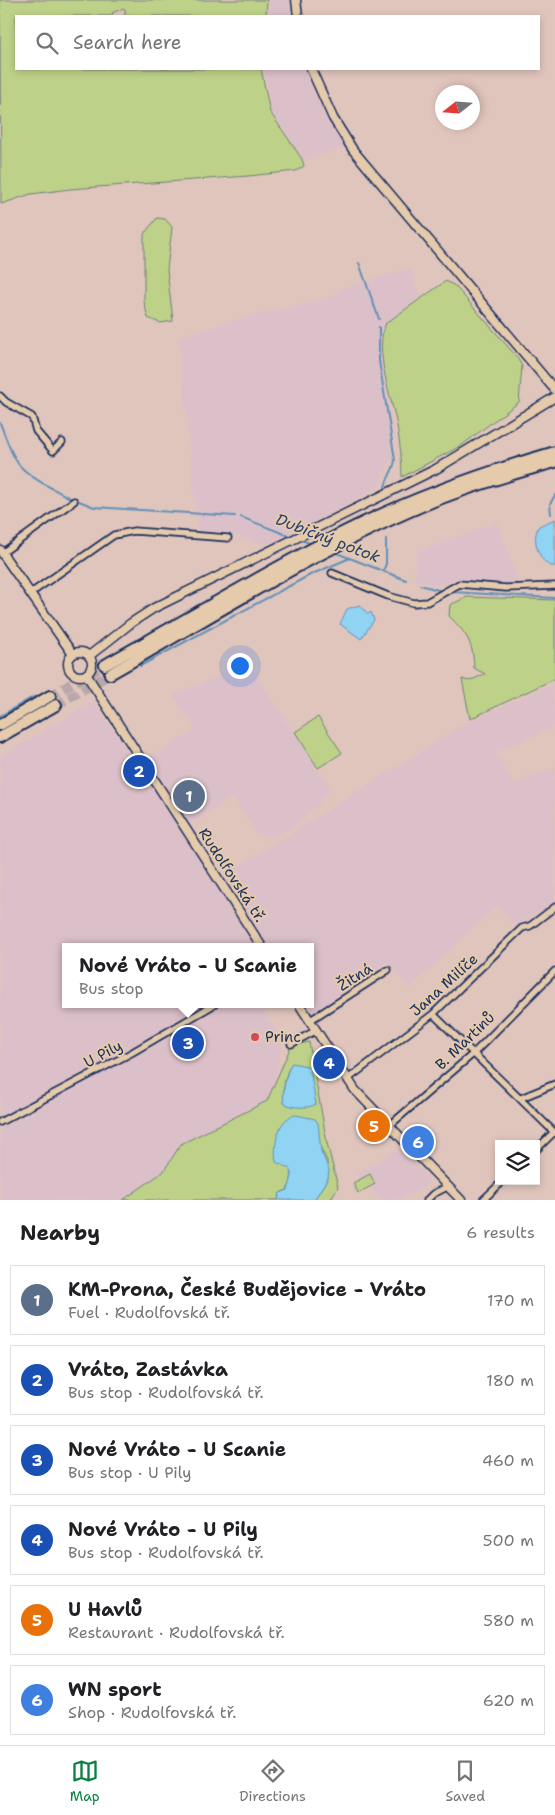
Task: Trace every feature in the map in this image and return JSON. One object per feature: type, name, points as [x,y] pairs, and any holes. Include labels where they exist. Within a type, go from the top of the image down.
[{"type":"highway","points":[[555,452],[433,492],[323,543],[107,670],[324,554],[436,500],[491,480],[555,462]]},
{"type":"highway","points":[[0,725],[53,700],[0,737]]},
{"type":"street","points":[[296,0],[298,15]]},
{"type":"street","points":[[311,70],[333,118],[353,150],[555,390]]},
{"type":"street","points":[[0,396],[6,402],[32,418],[36,431],[53,451],[62,442]]},
{"type":"street","points":[[89,656],[154,608],[436,469],[555,397]]},
{"type":"street","points":[[72,654],[31,592],[1,552],[74,501]]},
{"type":"street","points":[[31,592],[114,535],[134,532],[228,538]]},
{"type":"street","points":[[332,572],[388,596],[414,603],[427,602],[459,584],[506,588],[555,586]]},
{"type":"street","points":[[83,652],[89,656],[92,664],[86,674],[78,676],[71,672],[68,660],[72,654],[83,652]]},
{"type":"street","name":"Rudolfovská tř.","points":[[86,674],[259,943]]},
{"type":"street","name":"Jana Milíče","points":[[348,1080],[432,1014],[522,928],[530,926],[555,907]]},
{"type":"street","name":"Žitná","points":[[309,1021],[388,970]]},
{"type":"street","name":"B. Martinů","points":[[389,1126],[474,1053],[555,971]]},
{"type":"street","name":"U Pily","points":[[0,1122],[131,1053],[208,1008]]},
{"type":"street","points":[[301,1008],[348,1080],[389,1126],[461,1200]]},
{"type":"street","points":[[432,1014],[521,1098],[555,1133],[540,1146]]},
{"type":"street","points":[[291,1044],[315,1031]]},
{"type":"street","points":[[521,1098],[555,1084]]},
{"type":"street","points":[[483,1200],[500,1185]]},
{"type":"street","points":[[427,1200],[447,1186]]},
{"type":"shaded area","points":[[268,0],[290,0],[291,15],[269,15]]},
{"type":"shaded area","points":[[264,70],[306,70],[322,105],[345,147],[305,161],[271,112]]},
{"type":"shaded area","points":[[411,268],[421,300],[386,323],[382,339],[392,457],[378,488],[300,530],[266,545],[238,536],[198,531],[178,337],[253,315],[307,304],[336,294],[346,287]]},
{"type":"shaded area","points":[[498,522],[519,585],[454,580],[437,586],[414,580],[417,552]]},
{"type":"shaded area","points":[[249,664],[330,788],[318,805],[297,824],[274,838],[256,835],[233,797],[181,831],[214,881],[471,720],[553,684],[555,727],[495,752],[513,784],[555,767],[555,903],[516,926],[496,906],[410,989],[387,962],[312,1015],[306,1008],[314,1008],[314,943],[62,943],[62,1008],[261,1008],[283,1040],[269,1107],[171,1200],[0,1200],[0,757],[94,701],[137,765],[196,730],[173,695]]},
{"type":"shaded area","points":[[399,1148],[431,1181],[419,1190],[397,1200],[381,1200],[355,1173],[366,1169]]},
{"type":"green space","points":[[0,0],[267,0],[266,15],[125,15],[125,9],[123,8],[112,13],[113,15],[15,15],[15,70],[261,70],[270,112],[302,159],[304,166],[296,171],[248,176],[70,189],[31,194],[1,204]]},
{"type":"green space","points":[[157,218],[165,219],[172,227],[167,270],[173,321],[160,323],[148,318],[144,302],[144,234]]},
{"type":"green space","points":[[446,281],[455,286],[516,356],[522,366],[519,402],[462,445],[402,477],[398,432],[382,360],[383,334],[386,323]]},
{"type":"green space","points":[[467,597],[555,600],[555,681],[554,679],[470,719],[462,679],[469,681],[485,674],[474,668],[468,639],[449,616],[450,605]]},
{"type":"green space","points":[[318,717],[342,753],[318,768],[295,732]]},
{"type":"green space","points":[[309,1042],[327,1143],[338,1187],[330,1200],[314,1200],[328,1178],[327,1161],[319,1144],[318,1127],[285,1165],[290,1170],[291,1180],[287,1190],[280,1193],[278,1200],[123,1200],[163,1172],[181,1144],[267,1101],[291,1046]],"holes":[[[292,1063],[284,1103],[285,1082]]]},
{"type":"green space","points":[[370,1174],[375,1184],[358,1193],[353,1183]]},
{"type":"water","points":[[555,519],[555,566],[550,566],[539,553],[536,536],[539,526]]},
{"type":"water","points":[[360,605],[368,614],[371,612],[374,620],[361,639],[340,624],[347,609]]},
{"type":"water","points":[[292,1063],[307,1066],[310,1069],[316,1104],[313,1106],[300,1107],[284,1103],[285,1082]]},
{"type":"water","points":[[296,1115],[315,1119],[318,1123],[321,1151],[329,1170],[328,1178],[314,1200],[278,1200],[280,1193],[288,1190],[292,1176],[289,1168],[276,1162],[276,1141],[285,1121]]},
{"type":"waterway","points":[[359,263],[379,319]]},
{"type":"waterway","points":[[379,327],[379,361],[395,460],[385,488]]},
{"type":"waterway","name":"Dubičný potok","points":[[0,423],[11,451],[20,466],[37,480],[70,498]]},
{"type":"waterway","points":[[551,514],[550,504],[555,495]]},
{"type":"waterway","name":"Dubičný potok","points":[[79,501],[94,507],[235,516]]},
{"type":"waterway","name":"Dubičný potok","points":[[241,517],[292,537]]},
{"type":"waterway","name":"Dubičný potok","points":[[299,539],[314,545]]},
{"type":"waterway","points":[[383,571],[386,564],[386,539]]},
{"type":"waterway","name":"Dubičný potok","points":[[334,552],[406,580]]},
{"type":"waterway","points":[[140,666],[310,575],[350,558]]},
{"type":"waterway","name":"Dubičný potok","points":[[420,585],[442,591]]},
{"type":"waterway","name":"Dubičný potok","points":[[452,592],[555,598]]},
{"type":"waterway","points":[[0,716],[33,697]]},
{"type":"tunnel","points":[[50,696],[105,665]]},
{"type":"tunnel","points":[[56,705],[110,674]]},
{"type":"place","name":"Vráto, Zastávka","points":[[139,771]]},
{"type":"place","name":"KM-Prona, České Budějovice - Vráto","points":[[189,796]]},
{"type":"place","name":"Princ","points":[[255,1037]]},
{"type":"place","name":"Nové Vráto - U Scanie","points":[[188,1043]]},
{"type":"place","name":"Nové Vráto - U Pily","points":[[329,1063]]},
{"type":"place","name":"U Havlů","points":[[374,1126]]},
{"type":"place","name":"WN sport","points":[[418,1142]]}]
